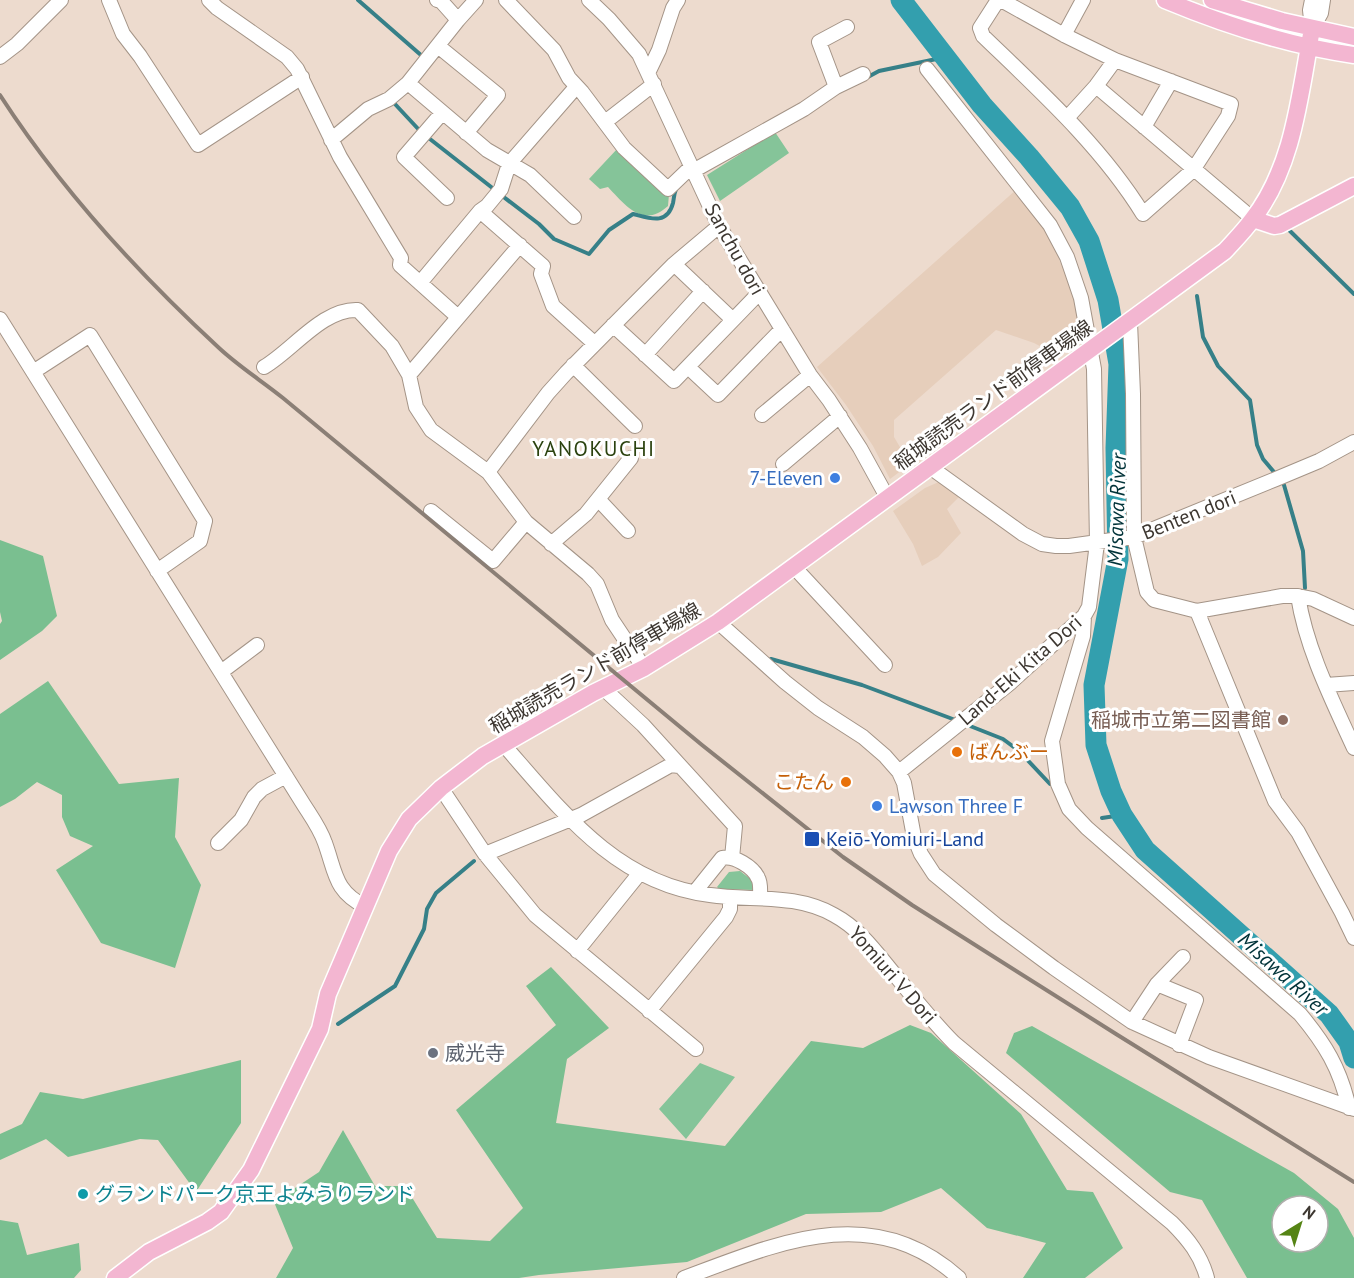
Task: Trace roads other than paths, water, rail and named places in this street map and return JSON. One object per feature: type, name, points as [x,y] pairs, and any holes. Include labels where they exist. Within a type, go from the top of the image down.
[{"type":"main road","points":[[1165,0],[1228,23],[1309,46],[1354,55]]},
{"type":"main road","points":[[1212,0],[1312,29],[1354,37]]},
{"type":"main road","name":"稲城読売ランド前停車場線","points":[[115,1278],[149,1252],[207,1222],[221,1212],[240,1188],[320,1029],[328,994],[389,851],[402,828],[419,808],[441,788],[503,744],[603,688],[644,668],[718,622],[1215,260],[1253,219],[1275,180],[1296,117],[1312,29]]},
{"type":"main road","points":[[1253,219],[1274,226],[1280,225],[1354,186]]},
{"type":"street","points":[[0,57],[17,44],[61,0]]},
{"type":"street","points":[[109,0],[123,34],[198,145],[302,77]]},
{"type":"street","points":[[436,0],[441,1],[458,20]]},
{"type":"street","points":[[331,140],[368,109],[389,99],[408,83],[476,0]]},
{"type":"street","points":[[506,0],[554,50],[569,78],[624,148],[668,189],[804,109],[836,87],[863,74]]},
{"type":"street","points":[[605,122],[651,78],[673,8],[678,0]]},
{"type":"street","points":[[1000,0],[1064,35],[1115,60],[1232,104],[1228,116],[1193,170],[1143,214],[1125,185],[1066,118],[983,36],[980,28],[1000,0]]},
{"type":"street","points":[[1064,35],[1083,0]]},
{"type":"street","points":[[1312,0],[1310,10],[1312,29]]},
{"type":"street","points":[[1312,29],[1321,13],[1323,0]]},
{"type":"street","name":"Sanchu dori","points":[[595,2],[639,54],[719,226],[810,375],[860,448],[887,497]]},
{"type":"street","points":[[216,3],[287,57],[302,77],[331,140],[401,258],[400,265],[458,317]]},
{"type":"street","points":[[836,87],[819,42],[847,27]]},
{"type":"street","points":[[438,46],[498,95],[466,133]]},
{"type":"street","points":[[1066,118],[1096,86],[1115,60]]},
{"type":"street","name":"Land-Eki Kita Dori","points":[[899,772],[1010,683],[1075,627],[1089,607],[1097,543],[1095,348],[1067,257],[1050,225],[927,69]]},
{"type":"street","points":[[1144,127],[1171,81]]},
{"type":"street","points":[[408,83],[466,133],[509,164],[530,175],[574,217]]},
{"type":"street","points":[[1096,86],[1253,219]]},
{"type":"street","points":[[420,283],[501,189],[509,164],[576,87]]},
{"type":"street","points":[[442,113],[404,157],[447,198]]},
{"type":"street","points":[[480,211],[543,266],[541,274],[553,306],[594,344]]},
{"type":"street","points":[[488,472],[548,393],[573,365],[674,264],[719,226]]},
{"type":"street","points":[[409,375],[520,246]]},
{"type":"street","points":[[674,264],[732,319]]},
{"type":"street","points":[[645,354],[703,291]]},
{"type":"street","points":[[613,325],[674,381],[759,293]]},
{"type":"street","points":[[264,367],[278,359],[324,321],[347,309],[358,310],[392,346],[409,375],[416,406],[431,430],[488,472],[526,522],[597,584],[612,620],[644,668]]},
{"type":"street","points":[[0,319],[320,832],[341,889],[366,907]]},
{"type":"street","points":[[1128,324],[1133,394],[1134,537],[1147,592],[1154,600],[1197,611],[1282,596],[1298,596],[1313,599],[1354,618]]},
{"type":"street","points":[[688,367],[718,395],[782,329]]},
{"type":"street","points":[[33,372],[90,335],[206,520],[200,541],[157,571]]},
{"type":"street","points":[[573,365],[634,426]]},
{"type":"street","points":[[762,415],[810,375]]},
{"type":"street","points":[[783,465],[840,416]]},
{"type":"street","name":"Benten dori","points":[[930,467],[1023,534],[1042,544],[1056,546],[1134,537],[1276,480],[1354,442]]},
{"type":"street","points":[[550,544],[586,514],[631,458]]},
{"type":"street","points":[[598,499],[628,531]]},
{"type":"street","points":[[430,511],[493,561],[526,522]]},
{"type":"street","points":[[794,567],[885,665]]},
{"type":"street","points":[[1298,596],[1302,620],[1326,686],[1353,742]]},
{"type":"street","points":[[1197,611],[1275,801],[1298,832],[1354,938]]},
{"type":"street","points":[[1084,616],[1083,636],[1052,741],[1058,784],[1069,809],[1087,828],[1299,1014],[1321,1039],[1335,1064],[1352,1108]]},
{"type":"street","points":[[718,622],[785,682],[818,708],[876,747],[899,772],[904,783],[914,837],[921,854],[934,874],[1054,969],[1132,1022],[1179,1045],[1352,1108]]},
{"type":"street","points":[[221,672],[257,645]]},
{"type":"street","points":[[1326,686],[1354,683]]},
{"type":"street","points":[[603,688],[643,725],[735,826],[732,858]]},
{"type":"street","name":"Yomiuri V Dori","points":[[503,744],[569,819],[601,849],[639,874],[674,888],[697,893],[802,902],[831,913],[858,932],[936,1025],[954,1043],[1172,1223],[1192,1245],[1202,1261],[1207,1278]]},
{"type":"street","points":[[485,854],[590,810],[671,765],[679,766]]},
{"type":"street","points":[[218,843],[241,820],[254,797],[262,789],[286,776]]},
{"type":"street","points":[[441,788],[485,854],[535,915],[696,1049]]},
{"type":"street","points":[[697,893],[698,888],[722,858],[732,858],[758,876],[760,897]]},
{"type":"street","points":[[577,951],[639,874]]},
{"type":"street","points":[[649,1011],[726,917],[730,909],[730,897]]},
{"type":"street","points":[[1132,1022],[1157,984],[1184,957]]},
{"type":"street","points":[[1157,984],[1196,1000],[1179,1045]]},
{"type":"street","points":[[684,1278],[797,1240],[841,1233],[874,1236],[906,1245],[938,1261],[959,1278]]},
{"type":"waterway","points":[[358,0],[422,56],[420,59]]},
{"type":"waterway","name":"Misawa River","points":[[901,0],[982,105],[1070,207],[1089,241],[1108,300],[1119,364],[1116,448],[1118,559],[1094,685],[1096,745],[1111,791],[1122,815],[1145,850],[1329,1014],[1349,1042],[1354,1058]]},
{"type":"waterway","points":[[866,78],[879,71],[946,57]]},
{"type":"waterway","points":[[394,103],[421,132],[495,190]]},
{"type":"waterway","points":[[501,195],[539,224],[554,239],[589,254],[609,230],[633,214],[662,218],[670,210],[676,189]]},
{"type":"waterway","points":[[1290,231],[1354,294]]},
{"type":"waterway","points":[[1197,296],[1203,337],[1218,366],[1250,400],[1257,445],[1263,459],[1274,472]]},
{"type":"waterway","points":[[1284,485],[1303,551],[1305,588]]},
{"type":"waterway","points":[[771,659],[862,685],[958,721]]},
{"type":"waterway","points":[[965,724],[1003,739],[1019,751],[1050,784]]},
{"type":"waterway","points":[[1102,818],[1122,815]]},
{"type":"waterway","points":[[338,1024],[395,986],[424,929],[427,909],[436,893],[474,861]]},
{"type":"railway","points":[[0,95],[48,163],[101,228],[158,289],[218,347],[283,398],[702,745],[843,857],[912,905],[1354,1182]]},
{"type":"place","name":"7-Eleven","points":[[835,478]]},
{"type":"place","name":"稲城市立第二図書館","points":[[1283,720]]},
{"type":"place","name":"ばんぶー","points":[[957,752]]},
{"type":"place","name":"こたん","points":[[846,782]]},
{"type":"place","name":"Lawson Three F","points":[[877,806]]},
{"type":"place","name":"Keiō-Yomiuri-Land","points":[[812,839]]},
{"type":"place","name":"威光寺","points":[[433,1053]]},
{"type":"place","name":"グランドパーク京王よみうりランド","points":[[83,1194]]},
{"type":"district","name":"YANOKUCHI","points":[[594,449]]}]
